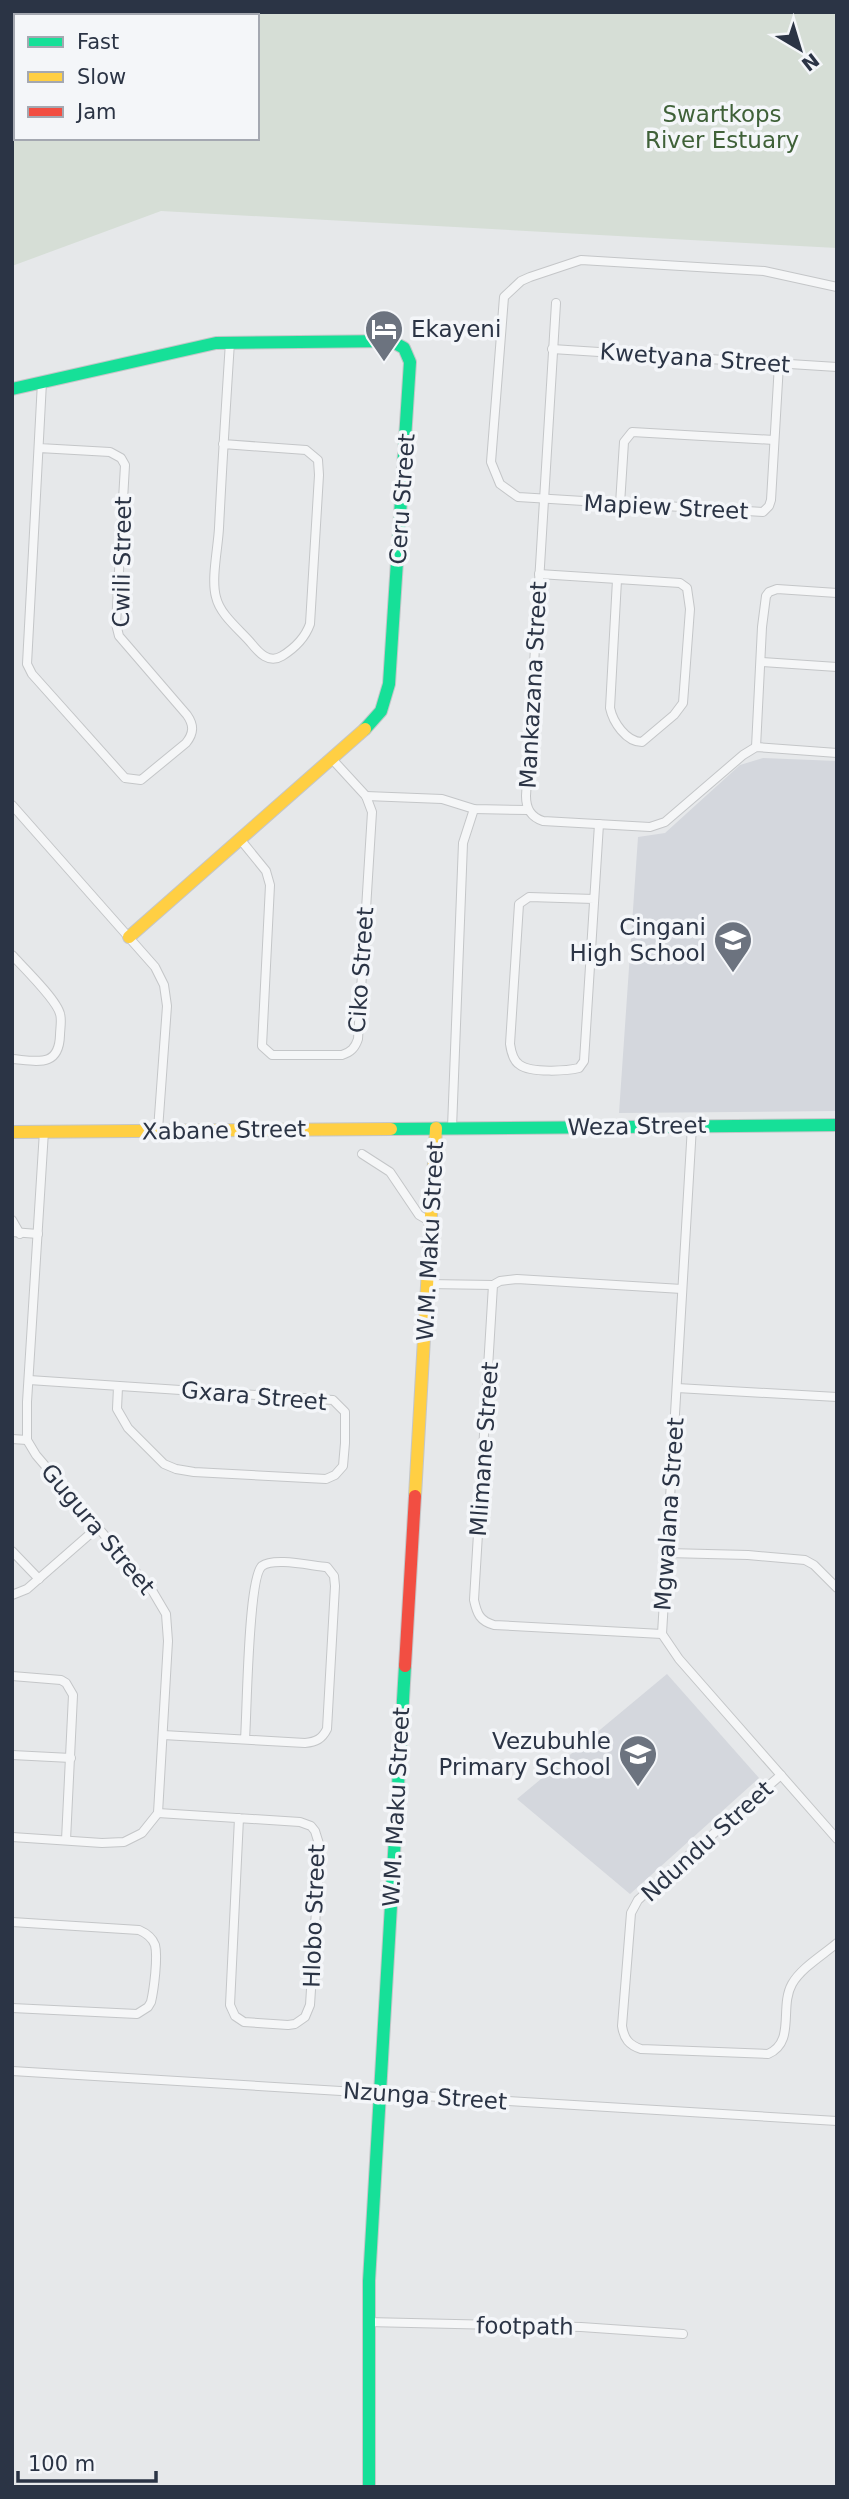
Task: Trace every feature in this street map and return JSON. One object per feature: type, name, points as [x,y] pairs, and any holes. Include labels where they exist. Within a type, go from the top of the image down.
[{"type":"street","name":"Mapiew Street","points":[[779,364],[771,503],[763,512],[518,497],[500,484],[491,463],[504,297],[521,281],[539,272],[581,260],[764,271],[837,288]]},
{"type":"street","name":"Mankazana Street","points":[[556,303],[526,796],[528,810],[543,821],[646,827],[665,822],[756,747]]},
{"type":"street","name":"Ceru Street","points":[[12,390],[230,342],[391,341],[402,346],[409,354],[389,690],[383,707],[374,721],[129,937]]},
{"type":"street","points":[[223,444],[306,450],[318,460],[310,624],[302,640],[277,658],[267,657],[258,651],[221,609],[216,597],[223,444],[230,342]]},
{"type":"street","name":"Kwetyana Street","points":[[552,349],[837,367]]},
{"type":"street","name":"Cwili Street","points":[[39,448],[110,452],[121,458],[125,465],[116,624],[119,636],[187,715],[192,726],[190,738],[141,780],[125,779],[32,674],[27,664],[42,382]]},
{"type":"street","points":[[620,504],[624,442],[632,432],[774,440]]},
{"type":"street","points":[[539,574],[680,583],[690,592],[683,703],[674,715],[642,742],[630,739],[615,723],[610,708],[617,580]]},
{"type":"street","points":[[837,593],[781,589],[769,592],[766,596],[756,747],[837,753]]},
{"type":"street","points":[[762,662],[837,667]]},
{"type":"street","points":[[332,759],[366,796],[442,799],[474,809],[528,810]]},
{"type":"street","name":"Ciko Street","points":[[240,839],[266,871],[270,885],[262,1046],[272,1055],[346,1054],[354,1049],[358,1039],[371,823],[370,804],[366,796]]},
{"type":"street","points":[[12,805],[155,967],[164,985],[167,1006],[158,1130]]},
{"type":"street","points":[[452,1128],[464,843],[474,809]]},
{"type":"street","points":[[594,899],[529,897],[519,904],[510,1044],[513,1056],[520,1065],[531,1069],[564,1070],[579,1068],[584,1061],[599,824]]},
{"type":"street","points":[[12,955],[54,1002],[61,1017],[60,1047],[55,1055],[44,1061],[12,1059]]},
{"type":"street","name":"Weza Street","points":[[436,1128],[837,1125]]},
{"type":"street","name":"Mgwalana Street","points":[[692,1126],[662,1634],[674,1652],[837,1839]]},
{"type":"street","name":"Xabane Street","points":[[12,1132],[436,1128]]},
{"type":"street","name":"W.M. Maku Street","points":[[369,2487],[368,2322],[436,1128]]},
{"type":"street","name":"Gugura Street","points":[[44,1131],[26,1417],[27,1440],[43,1465],[153,1592],[166,1614],[168,1627],[158,1813]]},
{"type":"street","points":[[362,1153],[390,1172],[419,1215],[431,1222]]},
{"type":"street","points":[[12,1220],[18,1233],[38,1234]]},
{"type":"street","points":[[428,1284],[493,1285],[500,1281],[517,1279],[682,1289]]},
{"type":"street","name":"Mlimane Street","points":[[493,1285],[474,1600],[476,1612],[485,1622],[494,1625],[662,1634]]},
{"type":"street","name":"Gxara Street","points":[[29,1380],[333,1400],[340,1405],[346,1417],[342,1466],[335,1475],[326,1479],[176,1469],[154,1455],[125,1423],[117,1409],[118,1387]]},
{"type":"street","points":[[677,1388],[837,1398]]},
{"type":"street","points":[[12,1439],[27,1440]]},
{"type":"street","points":[[12,1595],[27,1589],[97,1527]]},
{"type":"street","points":[[12,1551],[39,1579]]},
{"type":"street","points":[[667,1553],[748,1555],[805,1560],[814,1565],[837,1588]]},
{"type":"street","points":[[163,1735],[305,1743],[319,1740],[327,1729],[335,1586],[334,1576],[327,1567],[275,1562],[264,1565],[257,1572],[253,1597],[245,1739]]},
{"type":"street","points":[[12,1676],[53,1679],[66,1683],[71,1688],[74,1702],[66,1840]]},
{"type":"street","points":[[12,1755],[71,1758]]},
{"type":"street","name":"Ndundu Street","points":[[781,1775],[638,1900],[631,1913],[622,2026],[625,2038],[634,2047],[642,2049],[761,2054],[774,2052],[783,2041],[788,1992],[793,1982],[837,1943]]},
{"type":"street","points":[[12,1837],[124,1842],[142,1833],[158,1813]]},
{"type":"street","name":"Hlobo Street","points":[[158,1813],[239,1818],[306,1824],[318,1835],[320,1847],[310,2005],[305,2017],[295,2024],[244,2022],[235,2016],[230,2005],[239,1818]]},
{"type":"street","points":[[12,1922],[139,1930],[145,1932],[154,1942],[155,1953],[151,2001],[148,2007],[137,2014],[12,2008]]},
{"type":"street","name":"Nzunga Street","points":[[12,2071],[837,2121]]},
{"type":"street","name":"footpath","points":[[368,2322],[593,2328],[683,2334]]},
{"type":"shaded area","name":"Cingani High School","points":[[763,758],[837,761],[837,1111],[619,1113],[638,837],[665,833],[740,765]]},
{"type":"shaded area","name":"Vezubuhle Primary School","points":[[667,1674],[759,1778],[630,1894],[517,1799]]},
{"type":"green space","name":"Swartkops River Estuary","points":[[12,12],[837,12],[837,248],[161,211],[12,266]]},
{"type":"traffic: fast","points":[[12,389],[216,343],[391,341],[404,348],[410,362],[389,684],[381,711],[365,729]]},
{"type":"traffic: fast","points":[[391,1129],[837,1125]]},
{"type":"traffic: fast","points":[[369,2487],[369,2281],[405,1666]]},
{"type":"traffic: slow","points":[[129,937],[365,729]]},
{"type":"traffic: slow","points":[[415,1496],[436,1128]]},
{"type":"traffic: slow","points":[[12,1132],[391,1129]]},
{"type":"traffic: jam","points":[[405,1666],[415,1496]]},
{"type":"place","name":"Ekayeni","points":[[384,363]]},
{"type":"place","name":"Cingani High School","points":[[733,974]]},
{"type":"place","name":"Vezubuhle Primary School","points":[[638,1788]]}]
